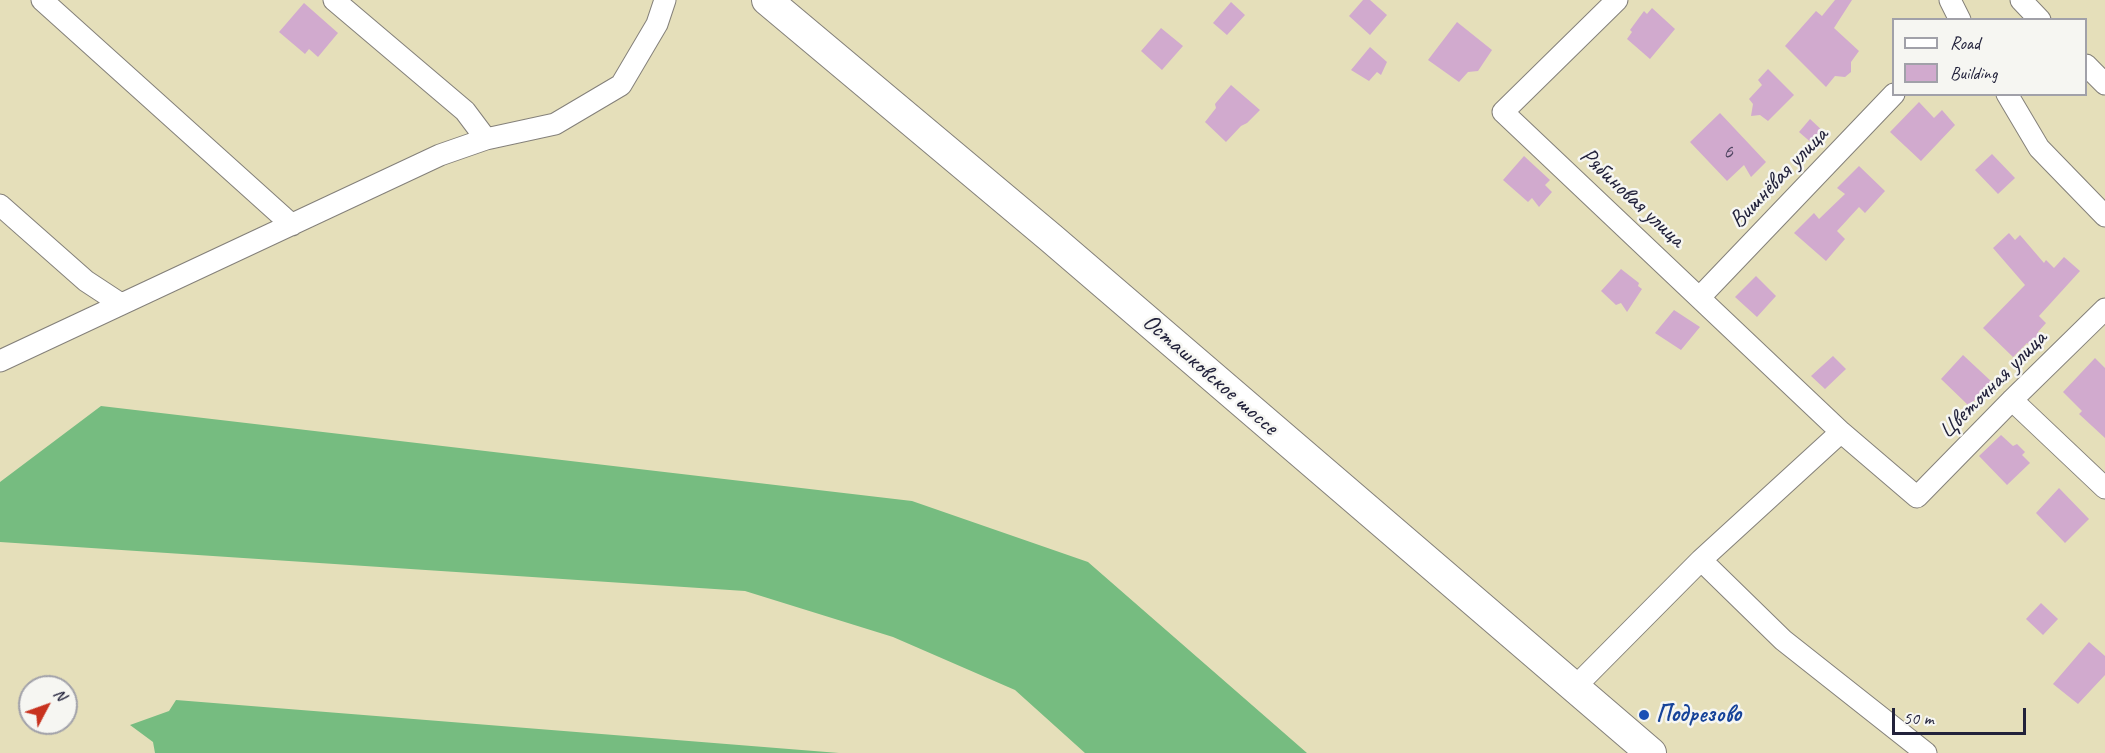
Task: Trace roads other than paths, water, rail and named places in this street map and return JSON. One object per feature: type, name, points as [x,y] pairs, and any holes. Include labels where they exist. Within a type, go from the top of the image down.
[{"type":"main road","name":"Осташковское шоссе","points":[[767,0],[1060,246],[1651,753]]},
{"type":"street","points":[[42,0],[292,225]]},
{"type":"street","points":[[334,0],[465,111],[486,139]]},
{"type":"street","points":[[0,361],[440,155],[486,139],[555,124],[621,85],[657,24],[665,0]]},
{"type":"street","name":"Рябиновая улица","points":[[1617,0],[1503,112],[1841,432],[1917,497]]},
{"type":"street","points":[[1950,0],[1959,18]]},
{"type":"street","points":[[2020,0],[2038,18]]},
{"type":"street","points":[[2087,67],[2105,84]]},
{"type":"street","name":"Вишнёвая улица","points":[[1700,297],[1892,96]]},
{"type":"street","points":[[2008,96],[2038,148],[2105,216]]},
{"type":"street","points":[[0,204],[86,281],[121,304]]},
{"type":"street","name":"Цветочная улица","points":[[1917,497],[2105,309]]},
{"type":"street","points":[[2012,400],[2105,488]]},
{"type":"street","points":[[1574,688],[1701,560],[1841,432]]},
{"type":"street","points":[[1701,560],[1783,640],[1926,753]]},
{"type":"place","name":"Подрезово","points":[[1644,715]]}]
